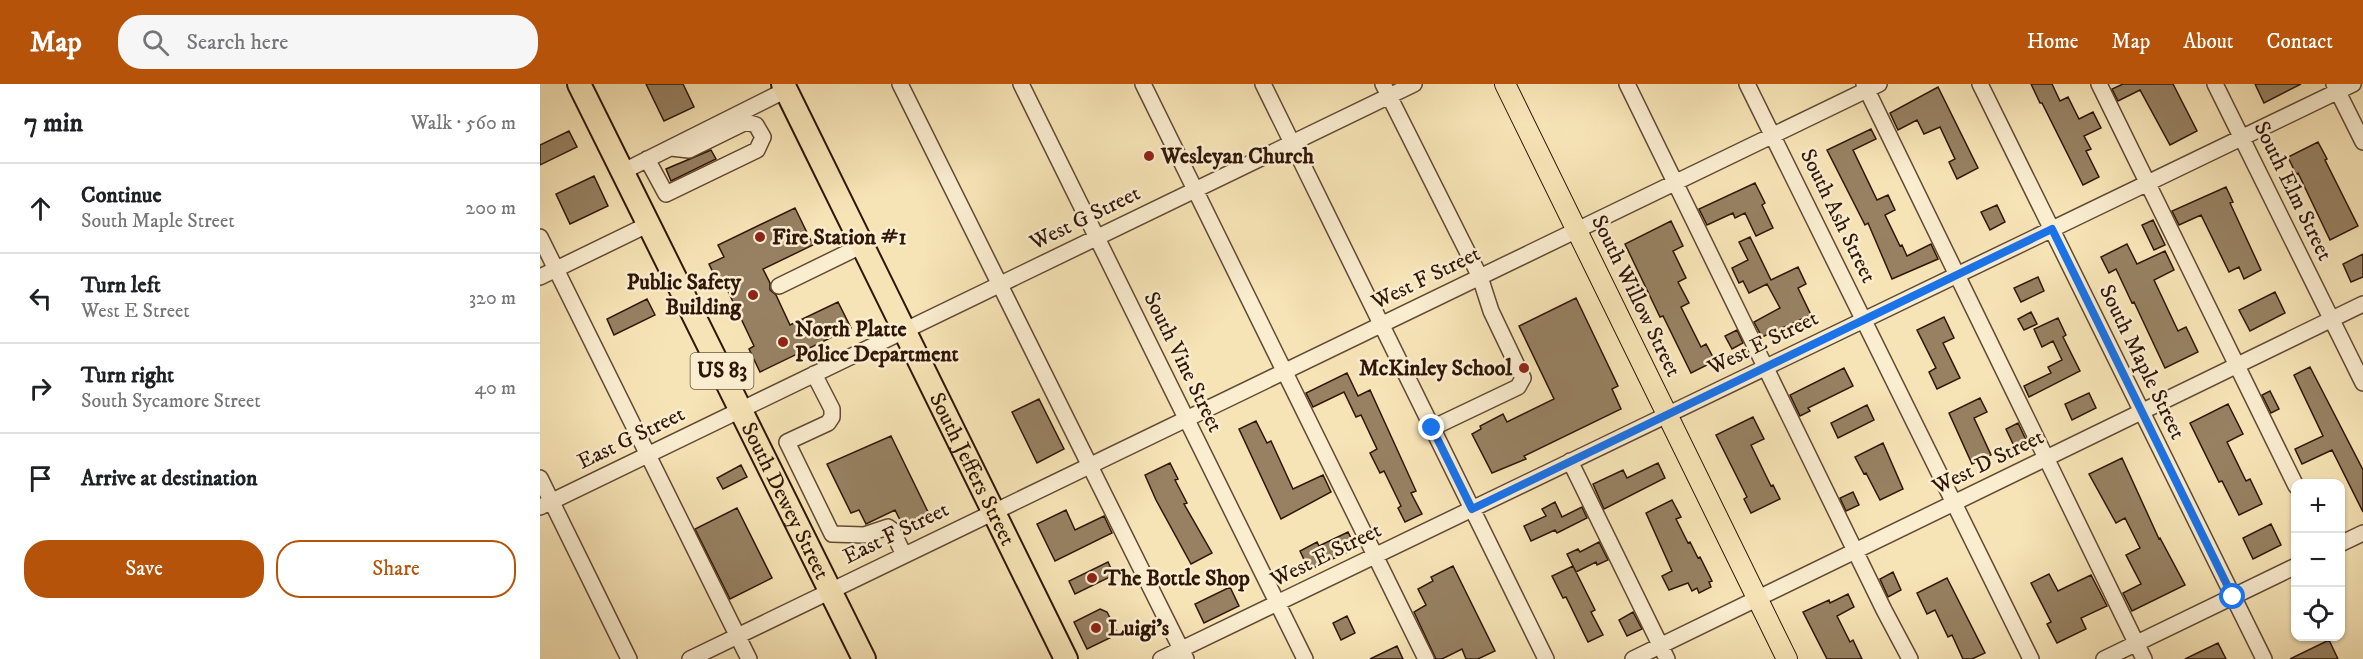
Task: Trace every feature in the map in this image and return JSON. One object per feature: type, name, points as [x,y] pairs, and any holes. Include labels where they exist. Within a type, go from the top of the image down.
[{"type":"highway","name":"South Dewey Street","points":[[579,84],[864,659]]},
{"type":"highway","name":"South Jeffers Street","points":[[785,87],[1066,659]]},
{"type":"main road","name":"South Willow Street","points":[[1505,84],[1787,659]]},
{"type":"street","points":[[900,84],[1183,654]]},
{"type":"street","name":"South Vine Street","points":[[1021,84],[1305,659]]},
{"type":"street","points":[[1143,84],[1426,659]]},
{"type":"street","points":[[1263,84],[1546,659]]},
{"type":"street","name":"West G Street","points":[[904,330],[1293,143],[1386,90],[1414,84]]},
{"type":"street","points":[[1627,84],[1855,552],[1910,659]]},
{"type":"street","name":"South Ash Street","points":[[1747,84],[2031,659]]},
{"type":"street","name":"South Maple Street","points":[[1980,84],[2264,659]]},
{"type":"street","points":[[2099,84],[2292,479]]},
{"type":"street","name":"South Elm Street","points":[[2216,84],[2363,383]]},
{"type":"street","name":"West E Street","points":[[1161,659],[1183,654],[1277,603],[2242,138],[2336,88],[2353,84]]},
{"type":"street","points":[[1870,86],[1957,274],[2144,659]]},
{"type":"street","name":"West F Street","points":[[993,512],[1675,183],[1870,86]]},
{"type":"street","points":[[622,172],[785,87]]},
{"type":"street","points":[[2336,88],[2363,142]]},
{"type":"street","points":[[1386,90],[1480,277],[1491,310],[1522,374],[1523,381],[1518,387],[1432,428]]},
{"type":"street","points":[[647,159],[666,194],[757,150],[763,137],[756,124],[746,122],[689,150],[671,148]]},
{"type":"street","points":[[540,277],[647,225]]},
{"type":"street","points":[[540,237],[748,659]]},
{"type":"street","points":[[779,286],[862,245]]},
{"type":"street","name":"West D Street","points":[[1633,659],[1663,652],[1757,599],[2363,304]]},
{"type":"street","name":"East G Street","points":[[546,504],[904,330]]},
{"type":"street","points":[[763,453],[828,423],[832,417],[832,409],[814,374]]},
{"type":"street","points":[[787,442],[832,534]]},
{"type":"street","points":[[1570,461],[1663,652]]},
{"type":"street","points":[[540,478],[546,504],[629,659]]},
{"type":"street","name":"East F Street","points":[[690,659],[993,512]]},
{"type":"street","points":[[808,545],[832,534],[864,535],[888,527],[892,530],[904,555]]},
{"type":"street","points":[[2345,542],[2363,533]]},
{"type":"street","points":[[2104,659],[2291,568]]},
{"type":"building","points":[[646,84],[683,84],[694,107],[664,121]]},
{"type":"building","points":[[2031,84],[2052,84],[2060,101],[2068,97],[2079,119],[2093,112],[2101,128],[2084,136],[2091,149],[2086,151],[2099,177],[2083,185]]},
{"type":"building","points":[[2123,84],[2173,84],[2197,131],[2170,145],[2140,90],[2118,101],[2112,89]]},
{"type":"building","points":[[2255,84],[2301,84],[2264,103]]},
{"type":"building","points":[[1938,87],[1978,168],[1957,179],[1949,162],[1955,159],[1940,127],[1924,134],[1917,120],[1898,130],[1890,113]]},
{"type":"building","points":[[1871,129],[1876,139],[1853,150],[1877,200],[1888,195],[1895,210],[1885,215],[1900,246],[1902,245],[1907,256],[1931,244],[1938,259],[1892,279],[1868,223],[1865,225],[1827,150]]},
{"type":"building","points":[[569,131],[577,147],[540,165],[540,145]]},
{"type":"building","points":[[2318,142],[2358,226],[2330,240],[2288,157]]},
{"type":"building","points":[[711,150],[716,159],[671,181],[666,169]]},
{"type":"building","points":[[594,176],[608,206],[570,224],[556,194]]},
{"type":"building","points":[[1755,183],[1765,203],[1762,205],[1773,228],[1756,236],[1745,213],[1735,218],[1733,213],[1707,225],[1699,209]]},
{"type":"building","points":[[2226,187],[2233,202],[2230,203],[2261,270],[2244,279],[2239,267],[2229,272],[2201,215],[2179,225],[2172,211]]},
{"type":"building","points":[[1997,205],[2005,222],[1990,230],[1981,212]]},
{"type":"building","name":"Public Safety Building","points":[[795,208],[813,245],[763,269],[770,283],[770,290],[776,295],[790,325],[838,302],[851,328],[760,372],[749,349],[754,346],[725,285],[720,287],[709,264],[724,257],[718,245]]},
{"type":"building","points":[[2153,220],[2165,245],[2154,250],[2142,225]]},
{"type":"building","points":[[1671,221],[1683,246],[1673,251],[1686,278],[1678,282],[1689,303],[1681,307],[1701,347],[1706,344],[1715,361],[1691,373],[1663,316],[1660,317],[1625,244]]},
{"type":"building","points":[[1750,237],[1771,280],[1798,267],[1806,284],[1798,288],[1811,315],[1762,337],[1754,322],[1780,308],[1767,284],[1749,293],[1743,281],[1739,283],[1732,268],[1748,260],[1739,242]]},
{"type":"building","points":[[2127,244],[2137,264],[2165,251],[2174,270],[2154,280],[2178,331],[2186,327],[2198,352],[2165,368],[2116,269],[2109,273],[2101,257]]},
{"type":"building","points":[[2363,254],[2363,277],[2351,282],[2343,264]]},
{"type":"building","points":[[2038,277],[2044,291],[2021,302],[2014,288]]},
{"type":"building","points":[[2275,292],[2285,313],[2250,331],[2239,310]]},
{"type":"building","points":[[1576,298],[1618,386],[1612,389],[1621,409],[1524,456],[1526,459],[1492,473],[1472,434],[1481,429],[1480,426],[1503,414],[1507,422],[1554,399],[1519,326]]},
{"type":"building","points":[[647,299],[655,315],[614,335],[607,319]]},
{"type":"building","points":[[2031,312],[2037,324],[2024,330],[2018,319]]},
{"type":"building","points":[[1944,317],[1954,338],[1943,343],[1960,378],[1937,389],[1929,372],[1936,368],[1917,330]]},
{"type":"building","points":[[2058,318],[2066,335],[2063,337],[2080,371],[2029,397],[2024,386],[2051,373],[2048,367],[2062,360],[2053,341],[2042,347],[2034,329]]},
{"type":"building","points":[[1737,330],[1743,343],[1732,349],[1725,336]]},
{"type":"building","points":[[2310,367],[2363,470],[2363,512],[2332,450],[2302,464],[2295,449],[2323,436],[2294,375]]},
{"type":"building","points":[[1844,368],[1853,386],[1808,408],[1810,411],[1800,416],[1790,395]]},
{"type":"building","points":[[1347,373],[1358,396],[1370,390],[1416,491],[1411,493],[1422,514],[1405,522],[1398,508],[1401,506],[1384,471],[1380,473],[1370,453],[1377,449],[1361,415],[1356,417],[1344,392],[1313,407],[1306,393]]},
{"type":"building","points":[[2270,391],[2279,409],[2271,413],[2262,395]]},
{"type":"building","points":[[2089,393],[2096,408],[2072,420],[2065,404]]},
{"type":"building","points":[[1980,398],[1987,412],[1974,418],[1991,455],[1972,464],[1949,413]]},
{"type":"building","points":[[1039,399],[1064,449],[1037,463],[1012,412]]},
{"type":"building","points":[[2228,404],[2243,434],[2227,442],[2246,481],[2250,479],[2262,504],[2239,515],[2222,481],[2219,482],[2190,423]]},
{"type":"building","points":[[1867,405],[1874,420],[1838,438],[1831,423]]},
{"type":"building","points":[[1753,417],[1764,439],[1751,445],[1780,499],[1751,513],[1744,499],[1747,497],[1716,435]]},
{"type":"building","points":[[1256,421],[1267,443],[1271,441],[1293,489],[1323,475],[1331,492],[1281,519],[1239,429]]},
{"type":"building","points":[[2018,423],[2026,440],[2014,446],[2006,429]]},
{"type":"building","points":[[891,436],[929,514],[903,526],[895,510],[866,524],[859,510],[851,513],[827,464]]},
{"type":"building","points":[[1883,443],[1903,489],[1880,500],[1855,457]]},
{"type":"building","points":[[2122,458],[2159,539],[2185,585],[2132,611],[2123,593],[2141,584],[2126,555],[2140,548],[2125,518],[2116,523],[2089,474]]},
{"type":"building","points":[[1170,463],[1178,479],[1175,480],[1187,503],[1184,504],[1212,553],[1191,564],[1145,475]]},
{"type":"building","points":[[1658,463],[1665,478],[1604,509],[1593,484],[1623,470],[1627,478]]},
{"type":"building","points":[[741,465],[747,477],[723,489],[717,478]]},
{"type":"building","points":[[1853,492],[1859,505],[1846,511],[1840,498]]},
{"type":"building","points":[[1672,500],[1681,517],[1676,519],[1712,581],[1709,582],[1711,587],[1699,593],[1697,588],[1692,591],[1688,583],[1669,590],[1662,576],[1672,571],[1646,513]]},
{"type":"building","points":[[1555,502],[1562,517],[1582,507],[1587,518],[1557,533],[1555,530],[1531,541],[1524,526],[1546,516],[1542,509]]},
{"type":"building","points":[[737,508],[772,578],[730,599],[695,529]]},
{"type":"building","points":[[1066,510],[1075,530],[1104,516],[1112,533],[1055,561],[1037,524]]},
{"type":"building","points":[[2271,524],[2281,545],[2253,559],[2243,538]]},
{"type":"building","points":[[1348,532],[1356,548],[1309,570],[1300,551],[1317,542],[1319,546]]},
{"type":"building","points":[[1599,542],[1608,560],[1597,565],[1596,562],[1576,572],[1567,554],[1578,549],[1580,552]]},
{"type":"building","name":"The Bottle Shop","points":[[1108,562],[1114,575],[1075,594],[1069,581]]},
{"type":"building","points":[[1453,566],[1495,651],[1478,659],[1466,659],[1462,649],[1442,659],[1436,659],[1414,612],[1426,605],[1418,589],[1433,581],[1431,577]]},
{"type":"building","points":[[1573,566],[1595,610],[1591,612],[1603,635],[1588,642],[1566,597],[1563,598],[1552,576]]},
{"type":"building","points":[[1893,572],[1901,590],[1888,597],[1880,579]]},
{"type":"building","points":[[2049,574],[2058,591],[2091,575],[2107,606],[2081,618],[2086,629],[2057,643],[2047,624],[2051,622],[2031,583]]},
{"type":"building","points":[[1947,578],[1985,653],[1972,659],[1963,659],[1952,635],[1948,637],[1935,610],[1927,614],[1917,593]]},
{"type":"building","points":[[1230,587],[1239,606],[1204,623],[1195,604]]},
{"type":"building","points":[[1848,594],[1854,607],[1837,616],[1850,642],[1853,640],[1862,659],[1827,659],[1803,612]]},
{"type":"building","name":"Luigi's","points":[[1100,609],[1107,612],[1118,634],[1087,649],[1074,622]]},
{"type":"building","points":[[1633,612],[1642,629],[1627,636],[1619,620]]},
{"type":"building","points":[[1347,616],[1355,633],[1341,640],[1333,623]]},
{"type":"building","points":[[2329,641],[2338,659],[2290,659]]},
{"type":"building","points":[[2218,643],[2226,659],[2185,659]]},
{"type":"building","points":[[1397,646],[1403,659],[1370,659]]},
{"type":"place","name":"Wesleyan Church","points":[[1149,156]]},
{"type":"place","name":"Fire Station #1","points":[[760,237]]},
{"type":"place","name":"Public Safety Building","points":[[753,295]]},
{"type":"place","name":"North Platte Police Department","points":[[783,342]]},
{"type":"place","name":"McKinley School","points":[[1524,368]]},
{"type":"place","name":"The Bottle Shop","points":[[1092,578]]},
{"type":"place","name":"Luigi's","points":[[1096,628]]},
{"type":"route","points":[[1432,428],[1472,509],[2052,229],[2233,597]]}]
